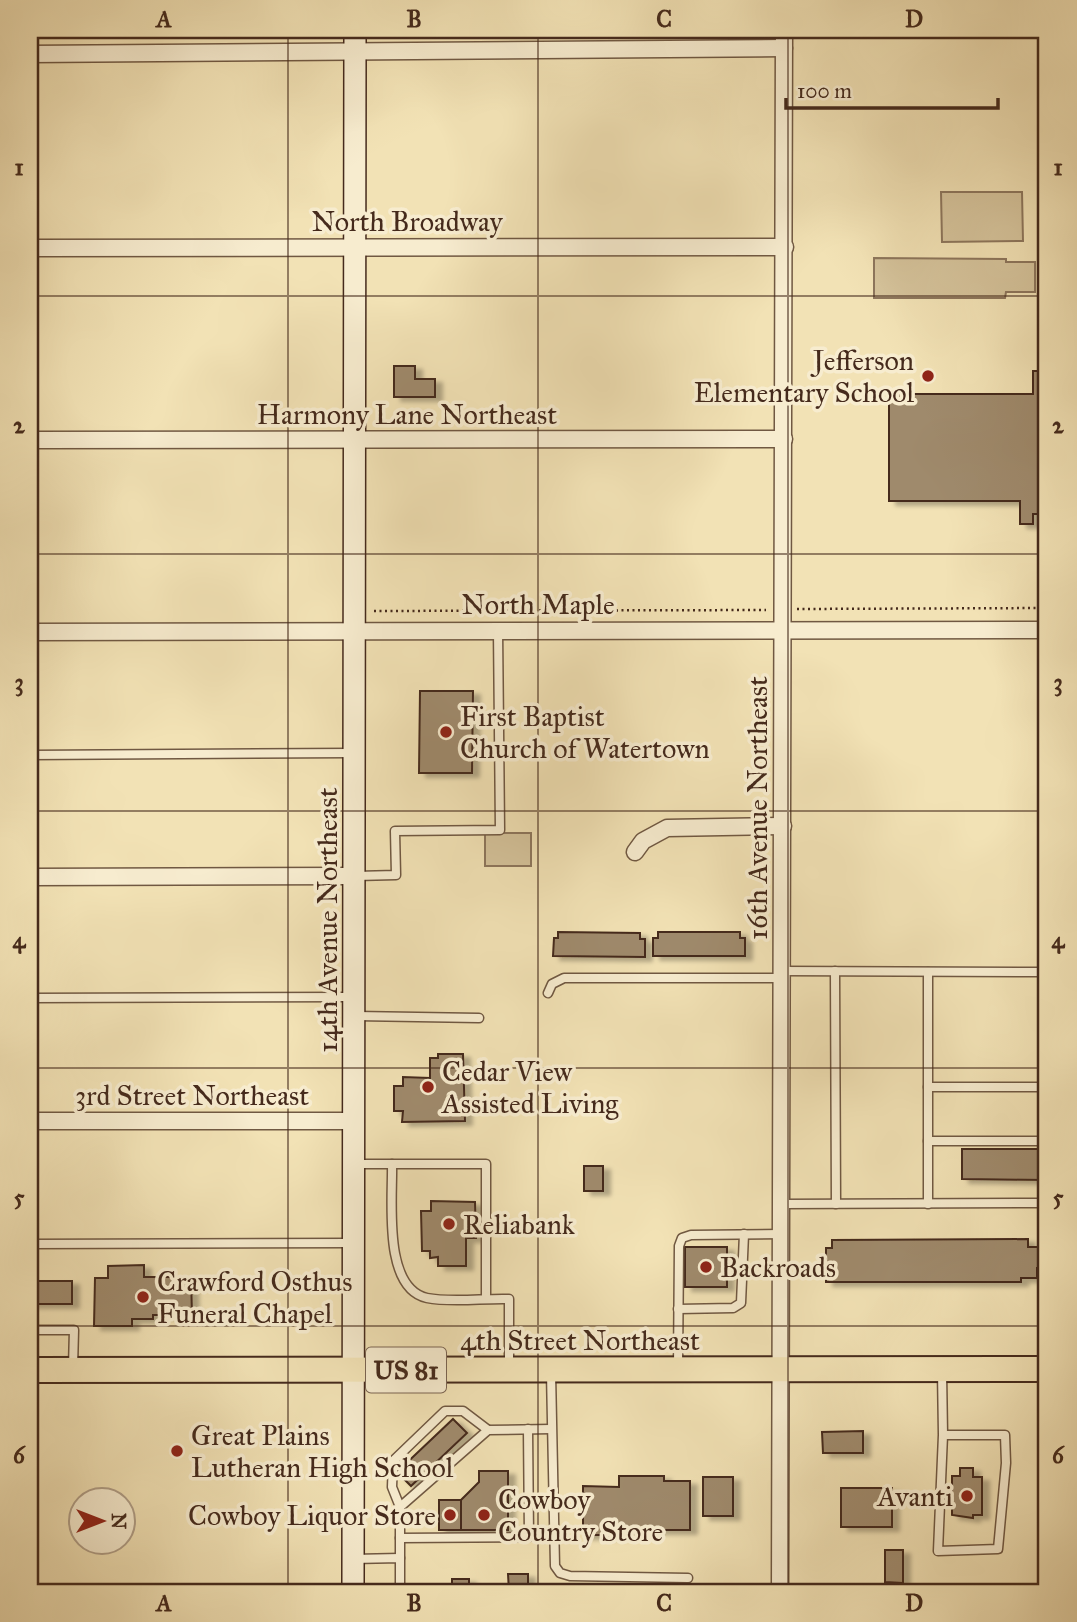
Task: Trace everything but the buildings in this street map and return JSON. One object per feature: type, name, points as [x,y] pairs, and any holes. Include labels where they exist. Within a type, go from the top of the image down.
[{"type":"main road","name":"14th Avenue Northeast","points":[[353,1592],[355,40]]},
{"type":"main road","name":"4th Street Northeast","points":[[30,1370],[1047,1369]]},
{"type":"street","name":"16th Avenue Northeast","points":[[780,1592],[784,30]]},
{"type":"street","points":[[30,54],[355,40],[784,48]]},
{"type":"street","name":"North Broadway","points":[[30,248],[785,247]]},
{"type":"street","name":"Harmony Lane Northeast","points":[[30,440],[784,439]]},
{"type":"street","name":"North Maple","points":[[30,632],[1047,630]]},
{"type":"street","points":[[635,852],[643,841],[667,828],[783,826]]},
{"type":"street","points":[[30,877],[354,876]]},
{"type":"street","name":"3rd Street Northeast","points":[[30,1121],[355,1121]]},
{"type":"lane","points":[[354,876],[396,875],[396,831],[500,830],[498,631]]},
{"type":"lane","points":[[30,755],[355,753]]},
{"type":"lane","points":[[835,971],[836,1204]]},
{"type":"lane","points":[[548,993],[552,984],[564,978],[835,971],[1047,972]]},
{"type":"lane","points":[[928,972],[928,1204]]},
{"type":"lane","points":[[30,998],[355,1007],[479,1018]]},
{"type":"lane","points":[[928,1087],[1047,1087]]},
{"type":"lane","points":[[928,1141],[1047,1141]]},
{"type":"lane","points":[[355,1164],[486,1164],[486,1298]]},
{"type":"lane","points":[[392,1164],[393,1258],[412,1289],[426,1298],[509,1299],[509,1370]]},
{"type":"lane","points":[[783,1204],[1047,1203]]},
{"type":"lane","points":[[678,1309],[733,1308],[741,1303],[744,1234]]},
{"type":"lane","points":[[677,1370],[679,1246],[682,1238],[691,1235],[783,1234]]},
{"type":"lane","points":[[30,1244],[354,1243]]},
{"type":"lane","points":[[30,1330],[74,1330],[73,1370]]},
{"type":"lane","points":[[942,1369],[943,1435],[938,1551],[998,1549],[1006,1463],[1005,1435],[943,1435]]},
{"type":"lane","points":[[551,1370],[552,1553],[560,1573],[570,1576],[688,1578]]},
{"type":"lane","points":[[400,1592],[400,1507],[392,1488],[393,1461],[446,1411],[463,1411],[488,1430],[551,1429]]},
{"type":"lane","points":[[400,1538],[529,1537],[528,1429]]},
{"type":"lane","points":[[400,1507],[488,1430]]},
{"type":"lane","points":[[353,1559],[400,1558]]},
{"type":"path","points":[[374,611],[1047,608]]},
{"type":"shaded area","points":[[941,192],[1022,192],[1023,241],[942,242]]},
{"type":"shaded area","points":[[874,258],[1006,259],[1006,262],[1035,262],[1035,292],[1006,292],[1005,298],[874,298]]},
{"type":"shaded area","points":[[485,833],[531,833],[531,866],[485,866]]},
{"type":"place","name":"Jefferson Elementary School","points":[[928,376]]},
{"type":"place","name":"First Baptist Church of Watertown","points":[[446,732]]},
{"type":"place","name":"Cedar View Assisted Living","points":[[428,1087]]},
{"type":"place","name":"Reliabank","points":[[449,1224]]},
{"type":"place","name":"Backroads","points":[[706,1267]]},
{"type":"place","name":"Crawford Osthus Funeral Chapel","points":[[143,1297]]},
{"type":"place","name":"Great Plains Lutheran High School","points":[[177,1451]]},
{"type":"place","name":"Avanti","points":[[967,1496]]},
{"type":"place","name":"Cowboy Liquor Store","points":[[450,1515]]},
{"type":"place","name":"Cowboy Country Store","points":[[484,1515]]}]
